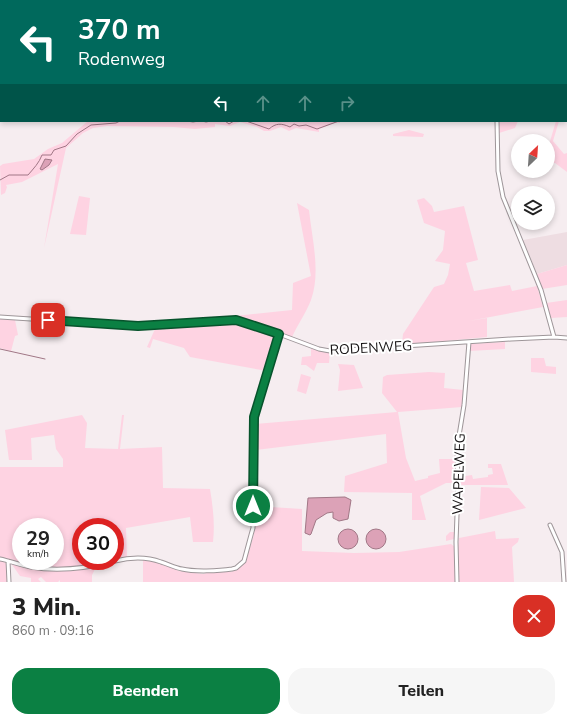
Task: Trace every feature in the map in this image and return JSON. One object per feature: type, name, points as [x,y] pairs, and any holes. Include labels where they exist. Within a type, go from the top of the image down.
[{"type":"street","points":[[497,122],[498,171],[502,197],[540,290],[554,337]]},
{"type":"street","name":"RODENWEG","points":[[0,317],[138,326],[236,320],[319,349],[330,351],[512,338],[567,338]]},
{"type":"street","points":[[124,560],[142,557],[182,569],[196,570],[232,569],[236,568],[244,561],[253,528],[254,417],[279,334]]},
{"type":"street","name":"WAPELWEG","points":[[457,582],[456,542],[458,488],[456,448],[464,406],[469,342]]},
{"type":"street","points":[[550,525],[562,552],[564,582]]},
{"type":"street","points":[[0,559],[32,567],[64,570],[72,569]]},
{"type":"street","points":[[8,561],[9,582]]},
{"type":"shaded area","points":[[87,122],[240,122],[230,126],[215,124],[215,127],[195,129],[174,127],[107,126],[93,128],[83,133],[66,148],[44,248],[58,164],[22,182],[6,185],[7,187],[5,193],[1,195],[0,166],[3,164],[34,159],[48,149],[62,143]]},
{"type":"shaded area","points":[[240,122],[340,122],[319,129],[319,132],[296,128],[289,131],[281,127],[270,131],[264,131],[257,127]]},
{"type":"shaded area","points":[[499,122],[518,122],[515,128],[499,133]]},
{"type":"shaded area","points":[[556,122],[559,122],[555,134],[552,134]]},
{"type":"shaded area","points":[[409,130],[424,134],[423,137],[393,136],[393,134]]},
{"type":"shaded area","points":[[555,143],[564,154],[567,153],[567,172],[555,163]]},
{"type":"shaded area","points":[[45,159],[52,160],[49,165],[42,170],[40,169]]},
{"type":"shaded area","points":[[79,196],[90,198],[86,235],[70,234]]},
{"type":"shaded area","points":[[424,198],[432,206],[434,212],[464,206],[478,260],[466,263],[474,291],[510,285],[512,291],[537,286],[543,307],[469,321],[487,318],[487,337],[404,345],[402,343],[403,334],[434,287],[444,284],[448,275],[450,264],[435,261],[443,250],[445,231],[424,223],[417,200]]},
{"type":"shaded area","points":[[297,203],[309,210],[316,267],[314,289],[309,305],[292,337],[278,331],[267,371],[190,357],[184,348],[153,339],[150,348],[147,347],[155,329],[223,323],[234,316],[292,310],[293,283],[311,276]]},
{"type":"shaded area","points":[[567,232],[567,265],[537,274],[523,240]]},
{"type":"shaded area","points":[[567,265],[567,285],[542,289],[537,274]]},
{"type":"shaded area","points":[[567,300],[567,317],[551,318],[546,303]]},
{"type":"shaded area","points":[[0,319],[15,320],[18,335],[15,336],[11,351],[0,348]]},
{"type":"shaded area","points":[[505,342],[505,349],[469,351],[470,344]]},
{"type":"shaded area","points":[[311,349],[330,352],[329,363],[317,363],[314,371],[306,365],[301,365],[302,357],[311,356]]},
{"type":"shaded area","points":[[531,358],[544,358],[546,366],[556,367],[556,374],[531,372]]},
{"type":"shaded area","points":[[338,364],[354,365],[363,388],[338,391],[340,370]]},
{"type":"shaded area","points":[[429,372],[445,373],[444,388],[463,390],[462,407],[398,412],[406,458],[415,481],[440,473],[439,459],[454,459],[456,461],[457,483],[446,483],[420,496],[426,520],[412,520],[412,493],[344,492],[345,476],[387,463],[386,434],[256,450],[255,424],[397,412],[382,393],[383,377],[387,375]]},
{"type":"shaded area","points":[[301,374],[311,377],[306,394],[297,391]]},
{"type":"shaded area","points":[[82,415],[87,423],[85,448],[118,449],[122,415],[124,415],[120,449],[162,447],[163,488],[210,489],[214,529],[213,542],[193,542],[190,517],[126,528],[127,557],[124,558],[124,518],[72,518],[72,570],[94,570],[92,575],[92,582],[60,582],[60,580],[58,582],[46,582],[41,577],[38,579],[41,582],[31,582],[31,578],[20,576],[16,570],[64,570],[64,518],[12,518],[12,565],[8,559],[0,557],[0,467],[63,467],[63,459],[56,449],[54,435],[31,438],[32,460],[9,460],[5,430]]},
{"type":"shaded area","points":[[488,464],[501,464],[508,485],[460,485],[459,477],[472,475],[473,479],[488,477],[488,475],[493,474],[492,468],[488,468]]},
{"type":"shaded area","points":[[481,487],[509,488],[526,508],[479,520]]},
{"type":"shaded area","points":[[345,497],[351,500],[348,519],[339,521],[333,518],[333,512],[327,513],[316,520],[310,535],[305,533],[308,498]]},
{"type":"shaded area","points":[[255,506],[302,509],[302,551],[354,553],[399,552],[451,544],[455,547],[458,546],[459,538],[495,531],[496,539],[519,538],[518,542],[512,547],[514,582],[143,582],[143,560],[162,563],[179,571],[203,574],[221,570],[231,572],[245,562],[254,535]]},
{"type":"shaded area","points":[[348,529],[355,532],[358,539],[355,546],[348,549],[341,546],[338,539],[341,532]]},
{"type":"shaded area","points":[[376,529],[383,532],[386,539],[383,546],[376,549],[369,546],[366,539],[369,532]]},
{"type":"shaded area","points":[[450,532],[456,532],[454,539],[446,541],[446,536]]},
{"type":"shaded area","points":[[0,560],[6,563],[8,567],[8,582],[0,582]]},
{"type":"waterway","points":[[0,180],[9,175],[28,175],[38,163],[42,155],[51,155],[54,150],[66,146],[77,134],[91,125],[118,122]]},
{"type":"waterway","points":[[226,122],[229,124],[232,122]]},
{"type":"waterway","points":[[249,122],[269,129],[281,124],[290,127],[294,124],[299,126],[306,125],[317,129],[336,122]]},
{"type":"waterway","points":[[0,349],[45,359]]},
{"type":"route","points":[[48,320],[138,326],[236,320],[279,334],[254,417],[253,506]]}]
